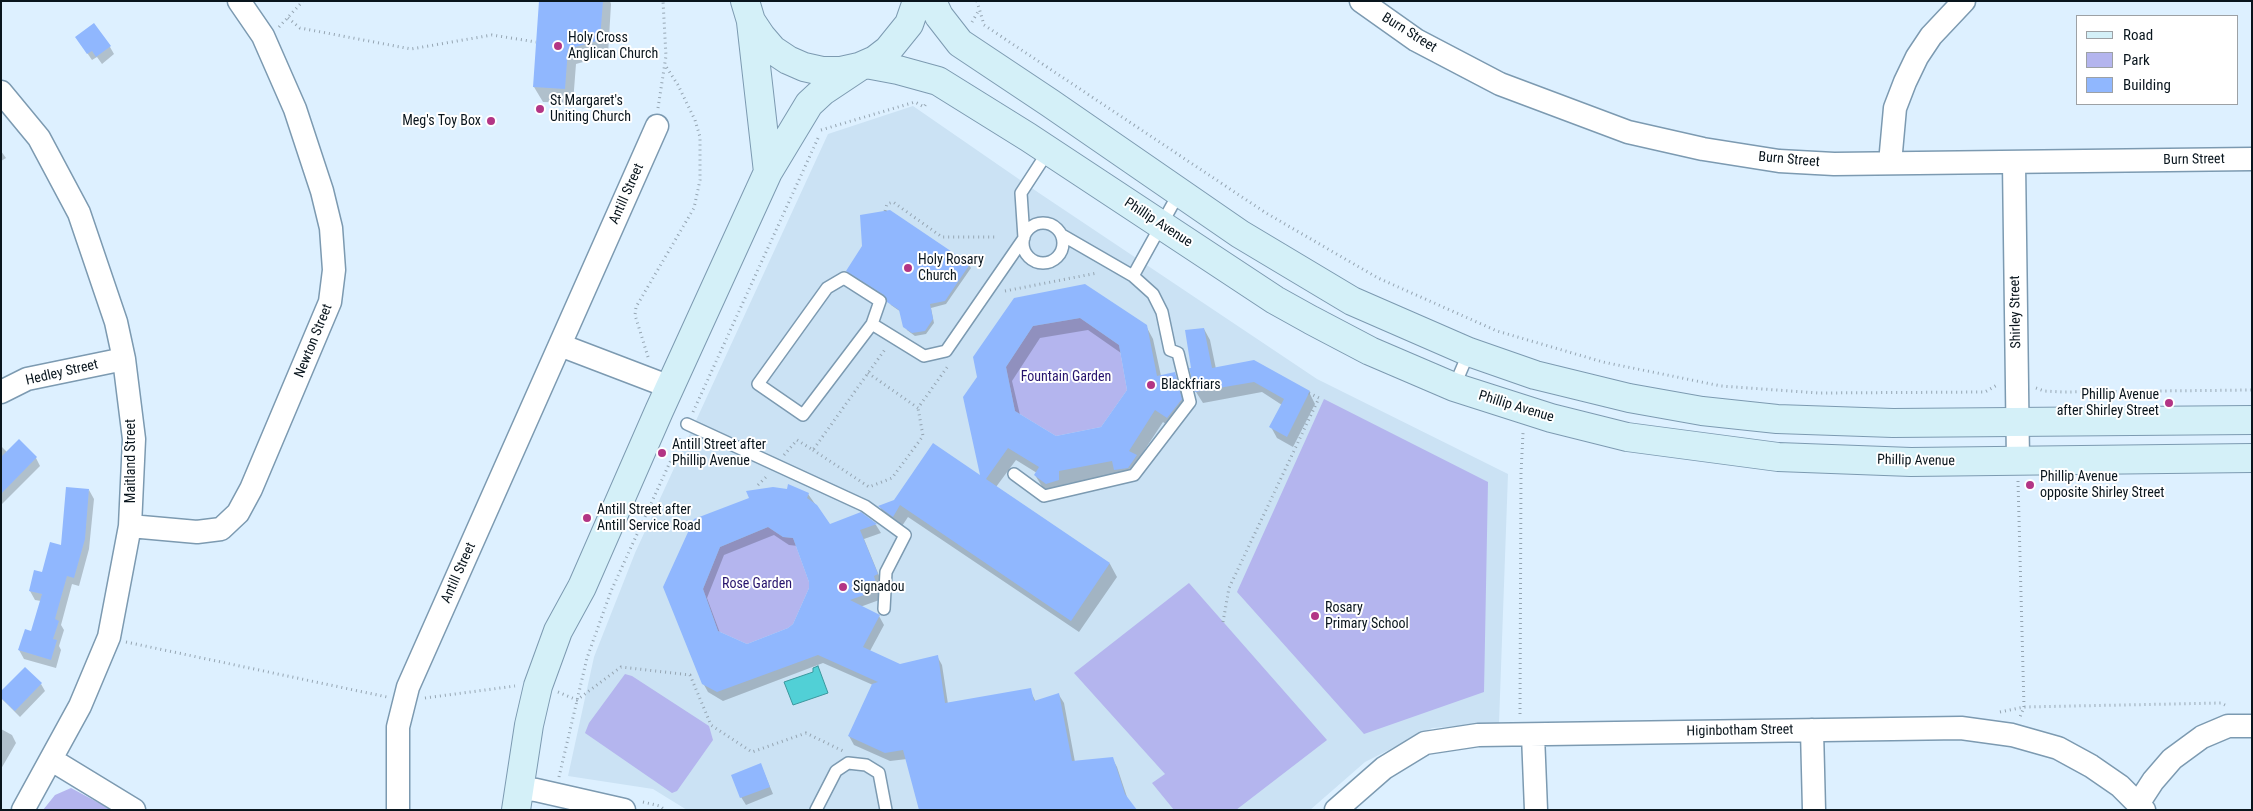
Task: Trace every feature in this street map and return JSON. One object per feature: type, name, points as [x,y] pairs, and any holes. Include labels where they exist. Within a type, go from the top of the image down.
[{"type":"main road","points":[[532,798],[538,686],[558,631],[582,588],[670,387],[768,172],[809,104],[823,91],[888,50],[900,38],[909,24],[917,1]]},
{"type":"main road","points":[[932,1],[939,16],[960,43],[1240,234],[1352,301],[1469,352],[1535,375],[1629,398],[1702,411],[1786,420],[1893,423],[2252,420]]},
{"type":"main road","points":[[747,8],[761,36],[773,50],[788,60],[804,67],[822,71],[841,71],[862,65]]},
{"type":"main road","points":[[747,8],[768,172]]},
{"type":"main road","name":"Phillip Avenue","points":[[862,65],[898,70],[938,82],[1049,150],[1275,300],[1370,350],[1454,387],[1525,410],[1627,437],[1778,457],[1911,462],[2252,458]]},
{"type":"main road","points":[[532,798],[566,695],[582,588]]},
{"type":"street","name":"Newton Street","points":[[130,526],[197,532],[221,529],[238,513],[251,489],[330,302],[334,270],[331,228],[322,191],[295,108],[263,36],[239,1]]},
{"type":"street","name":"Burn Street","points":[[1361,1],[1416,40],[1500,84],[1628,132],[1703,149],[1779,161],[1834,164],[2252,159]]},
{"type":"street","points":[[1890,163],[1895,108],[1905,82],[1917,57],[1931,36],[1964,1]]},
{"type":"street","name":"Maitland Street","points":[[1,92],[39,138],[78,213],[116,322],[124,359],[134,439],[130,526],[109,637],[80,706],[23,810]]},
{"type":"street","name":"Antill Street","points":[[398,810],[398,727],[408,687],[657,126]]},
{"type":"street","name":"Shirley Street","points":[[2014,163],[2018,461]]},
{"type":"street","points":[[560,345],[670,387]]},
{"type":"street","name":"Hedley Street","points":[[1,392],[27,379],[124,359]]},
{"type":"street","points":[[2141,807],[2153,782],[2172,759],[2202,737],[2228,726],[2252,726]]},
{"type":"street","name":"Higinbotham Street","points":[[1336,810],[1384,768],[1425,743],[1478,735],[1961,728],[2012,735],[2058,748],[2091,766],[2120,786],[2141,807]]},
{"type":"street","points":[[1812,730],[1814,810]]},
{"type":"street","points":[[1533,735],[1536,810]]},
{"type":"street","points":[[52,760],[134,810]]},
{"type":"street","points":[[532,798],[624,810]]},
{"type":"lane","points":[[1049,150],[1021,193],[1026,254],[1043,263],[1055,259],[1060,254],[1063,242],[1062,235]]},
{"type":"lane","points":[[1132,276],[1180,192]]},
{"type":"lane","points":[[872,324],[924,356],[946,351],[1029,229],[1041,223],[1053,226],[1062,235],[1132,276],[1153,294],[1162,312],[1170,350],[1178,353],[1190,402],[1134,475],[1044,496],[1014,474]]},
{"type":"lane","points":[[844,278],[880,301],[872,324],[802,415],[758,384],[827,288],[844,278]]},
{"type":"lane","points":[[1454,387],[1469,352]]},
{"type":"lane","points":[[687,424],[865,506],[905,535],[886,572],[884,609]]},
{"type":"lane","points":[[816,810],[836,771],[848,763],[866,765],[879,773],[886,810]]},
{"type":"path","points":[[263,36],[281,26],[303,1]]},
{"type":"path","points":[[657,126],[656,114],[666,56],[663,1]]},
{"type":"path","points":[[976,1],[984,25],[1266,213],[1378,278],[1497,331],[1603,362],[1721,386],[1818,393],[1985,392],[2004,382],[2017,380],[2044,391],[2252,390]]},
{"type":"path","points":[[288,18],[300,28],[411,48],[492,35],[536,42]]},
{"type":"path","points":[[642,376],[648,352],[635,315],[636,307],[694,208],[700,180],[700,137],[695,120],[678,85],[664,65]]},
{"type":"path","points":[[532,798],[566,695],[587,658],[611,591],[822,129],[915,102],[924,106]]},
{"type":"path","points":[[885,211],[887,204],[894,202],[942,237],[997,237]]},
{"type":"path","points":[[918,408],[948,366]]},
{"type":"path","points":[[813,450],[869,487],[892,478],[923,436],[918,408],[868,373]]},
{"type":"path","points":[[1223,622],[1229,588],[1319,398],[1309,393]]},
{"type":"path","points":[[1520,715],[1520,473],[1525,410]]},
{"type":"path","points":[[2018,461],[2024,707],[2221,703]]},
{"type":"path","points":[[121,640],[404,701],[524,685]]},
{"type":"path","points":[[566,695],[620,667],[690,675],[712,725],[752,752],[806,733],[864,760],[866,765]]},
{"type":"path","points":[[660,806],[666,810]]},
{"type":"shaded area","points":[[913,106],[1039,193],[1317,379],[1508,474],[1499,723],[1432,728],[1365,762],[1310,810],[687,810],[653,789],[568,776],[594,657],[635,553],[828,134]]},
{"type":"shaded area","points":[[818,666],[828,693],[793,705],[784,682],[813,672],[813,668]]},
{"type":"green space","name":"Fountain Garden","points":[[1080,318],[1119,345],[1127,390],[1101,427],[1056,436],[1015,411],[1006,367],[1033,326]]},
{"type":"green space","points":[[1324,399],[1488,482],[1484,692],[1364,734],[1237,592]]},
{"type":"green space","name":"Rose Garden","points":[[768,527],[783,537],[793,538],[809,582],[809,588],[793,624],[788,628],[747,644],[718,631],[703,589],[720,547]]},
{"type":"green space","points":[[1189,583],[1327,740],[1236,810],[1174,810],[1152,783],[1165,774],[1074,673]]},
{"type":"green space","points":[[625,674],[632,676],[709,726],[713,740],[677,791],[672,793],[585,733],[589,723]]},
{"type":"green space","points":[[71,788],[112,810],[43,810],[55,795]]},
{"type":"building","name":"Holy Cross Anglican Church","points":[[539,1],[603,1],[600,40],[568,49],[565,89],[533,87]]},
{"type":"building","points":[[94,23],[111,46],[96,57],[92,51],[87,54],[75,37]]},
{"type":"building","name":"Holy Rosary Church","points":[[890,210],[970,264],[945,301],[930,304],[933,319],[925,331],[912,333],[903,327],[899,310],[887,302],[884,295],[846,271],[862,246],[860,215]]},
{"type":"building","points":[[1085,284],[1147,325],[1157,376],[1175,372],[1182,399],[1167,418],[1155,410],[1129,451],[1137,455],[1128,468],[1114,470],[1112,461],[1059,471],[1059,480],[1046,484],[1034,475],[1039,467],[1008,448],[986,479],[1110,563],[1071,621],[900,505],[893,517],[878,506],[894,500],[933,443],[980,475],[963,397],[977,377],[973,357],[1014,298]],"holes":[[[1080,318],[1119,345],[1127,390],[1101,427],[1056,436],[1015,411],[1006,367],[1033,326]]]},
{"type":"building","points":[[1204,328],[1212,368],[1254,360],[1310,391],[1287,437],[1269,427],[1284,399],[1254,382],[1195,392],[1189,368],[1191,368],[1185,330]]},
{"type":"building","points":[[19,439],[37,457],[1,494],[1,457]]},
{"type":"building","points":[[788,484],[809,493],[807,498],[817,505],[830,524],[861,512],[877,524],[860,530],[878,574],[874,576],[878,590],[850,600],[880,615],[863,647],[900,664],[938,655],[945,703],[1031,688],[1034,701],[1059,693],[1072,761],[1113,757],[1125,794],[1137,810],[919,810],[903,750],[885,753],[848,736],[872,684],[878,682],[818,655],[717,692],[702,684],[663,587],[694,519],[749,498],[746,491],[773,487],[787,489]],"holes":[[[768,527],[783,537],[793,538],[809,582],[809,588],[793,624],[788,628],[747,644],[718,631],[703,589],[720,547]]]},
{"type":"building","points":[[66,487],[89,489],[85,539],[74,578],[67,576],[55,619],[59,621],[53,639],[57,640],[51,660],[18,650],[25,629],[31,631],[42,594],[29,591],[34,570],[42,572],[50,542],[61,545]]},
{"type":"building","points":[[25,667],[42,683],[15,711],[1,698],[1,691]]},
{"type":"building","points":[[761,763],[770,787],[740,798],[731,775]]},
{"type":"place","name":"Holy Cross Anglican Church","points":[[558,46]]},
{"type":"place","name":"St Margaret's Uniting Church","points":[[540,109]]},
{"type":"place","name":"Meg's Toy Box","points":[[491,121]]},
{"type":"place","name":"Holy Rosary Church","points":[[908,268]]},
{"type":"place","name":"Blackfriars","points":[[1151,385]]},
{"type":"place","name":"Phillip Avenue after Shirley Street","points":[[2169,403]]},
{"type":"place","name":"Antill Street after Phillip Avenue","points":[[662,453]]},
{"type":"place","name":"Phillip Avenue opposite Shirley Street","points":[[2030,485]]},
{"type":"place","name":"Antill Street after Antill Service Road","points":[[587,518]]},
{"type":"place","name":"Signadou","points":[[843,587]]},
{"type":"place","name":"Rosary Primary School","points":[[1315,616]]}]
